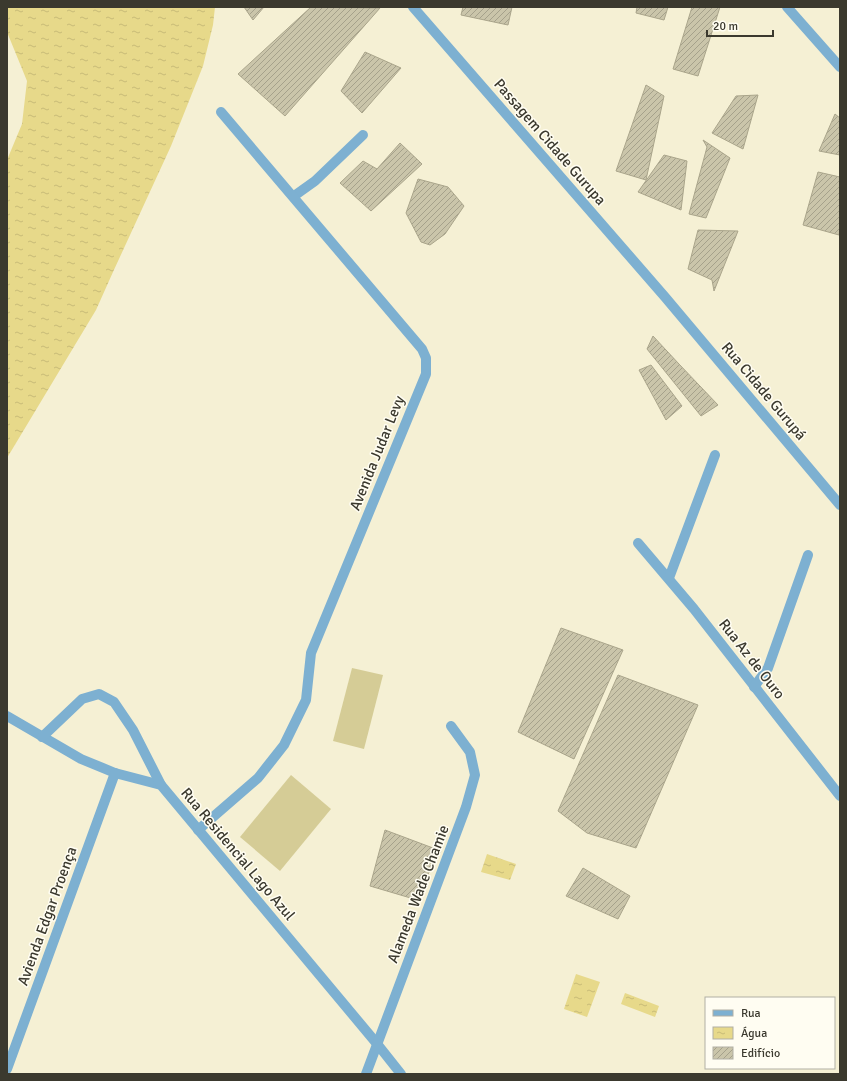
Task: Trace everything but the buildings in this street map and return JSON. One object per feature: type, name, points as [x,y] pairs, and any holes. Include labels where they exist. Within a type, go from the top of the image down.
[{"type":"street","name":"Passagem Cidade Gurupa","points":[[413,7],[665,297]]},
{"type":"street","points":[[787,7],[840,67]]},
{"type":"street","name":"Avenida Judar Levy","points":[[198,830],[258,778],[284,745],[306,700],[311,653],[426,374],[426,358],[422,349],[294,196],[221,112]]},
{"type":"street","points":[[294,196],[315,181],[363,134]]},
{"type":"street","name":"Rua Cidade Gurupá","points":[[665,297],[840,505]]},
{"type":"street","points":[[669,578],[715,455]]},
{"type":"street","name":"Rua Az de Ouro","points":[[638,543],[669,578],[840,796]]},
{"type":"street","points":[[754,687],[768,668],[808,555]]},
{"type":"street","points":[[42,737],[82,699],[98,694],[114,702],[133,730],[161,785]]},
{"type":"street","name":"Rua Residencial Lago Azul","points":[[7,716],[81,759],[115,773],[161,785],[401,1074]]},
{"type":"street","name":"Alameda Wade Chamie","points":[[366,1074],[466,807],[475,775],[470,752],[451,726]]},
{"type":"street","name":"Avienda Edgar Proença","points":[[7,1069],[115,773]]},
{"type":"shaded area","points":[[352,668],[383,675],[364,749],[333,741]]},
{"type":"shaded area","points":[[291,775],[331,809],[280,871],[240,837]]},
{"type":"water","points":[[7,7],[215,7],[213,25],[203,66],[171,146],[96,310],[7,458],[7,160],[22,124],[27,81],[7,32]]},
{"type":"water","points":[[487,854],[516,864],[510,880],[481,872]]},
{"type":"water","points":[[576,974],[600,982],[587,1017],[564,1009]]},
{"type":"water","points":[[625,993],[659,1006],[655,1017],[621,1004]]}]
